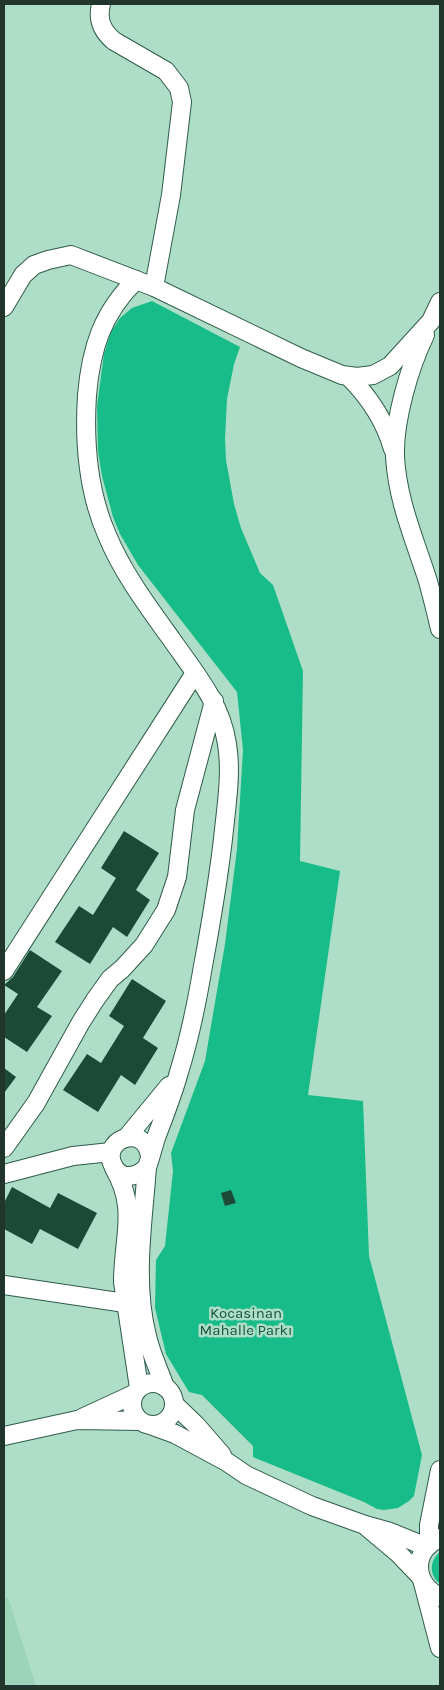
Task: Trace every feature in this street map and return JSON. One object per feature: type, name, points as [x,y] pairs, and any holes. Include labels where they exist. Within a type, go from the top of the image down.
[{"type":"street","points":[[101,4],[99,19],[103,30],[114,41],[166,71],[179,88],[182,102],[171,195],[154,287]]},
{"type":"street","points":[[4,308],[28,270],[40,262],[71,255],[154,287],[301,358],[349,377],[372,402],[395,454]]},
{"type":"street","points":[[112,1160],[122,1175],[133,1176],[143,1171],[179,1074],[192,1024],[215,898],[225,815],[229,760],[222,721],[214,701],[153,613],[115,553],[100,516],[90,477],[86,402],[93,353],[100,329],[111,309],[126,289],[136,280]]},
{"type":"street","points":[[440,302],[419,347],[408,382],[402,403],[395,454],[402,503],[427,579],[440,629]]},
{"type":"street","points":[[349,377],[373,375],[390,366],[431,320]]},
{"type":"street","points":[[4,971],[196,673]]},
{"type":"street","points":[[4,1148],[36,1103],[95,1000],[110,979],[144,945],[166,910],[177,877],[185,810],[214,701]]},
{"type":"street","points":[[179,1074],[127,1137],[117,1142],[112,1160],[123,1184],[128,1214],[123,1264],[133,1303],[150,1350],[174,1404],[196,1425],[227,1462]]},
{"type":"street","points":[[127,1137],[132,1137],[142,1142],[149,1151],[140,1259],[133,1303],[136,1391],[132,1402],[132,1409],[135,1416],[146,1423],[175,1434],[227,1462],[246,1475],[312,1506],[365,1525],[432,1543]]},
{"type":"street","points":[[4,1174],[72,1156],[112,1160]]},
{"type":"street","points":[[4,1285],[133,1303]]},
{"type":"street","points":[[4,1436],[77,1420],[145,1385],[152,1383],[166,1387]]},
{"type":"street","points":[[77,1420],[160,1424],[170,1417],[174,1404]]},
{"type":"street","points":[[440,1470],[429,1525],[432,1543],[420,1561],[422,1579],[440,1648]]},
{"type":"street","points":[[365,1525],[398,1553],[422,1579],[428,1589],[440,1597]]},
{"type":"shaded area","points":[[8,1597],[36,1686],[4,1686],[4,1599]]},
{"type":"green space","name":"Kocasinan Mahalle Parkı","points":[[152,301],[240,347],[234,364],[227,399],[226,460],[234,504],[241,528],[260,573],[273,585],[303,671],[300,861],[340,871],[308,1095],[363,1101],[369,1256],[422,1455],[414,1496],[398,1508],[377,1509],[253,1457],[253,1446],[202,1395],[189,1392],[166,1354],[155,1308],[156,1260],[165,1246],[173,1171],[171,1153],[205,1061],[225,944],[237,849],[243,750],[237,692],[138,565],[120,534],[113,517],[102,476],[98,451],[97,406],[104,354],[111,332],[120,318],[132,308]]},
{"type":"green space","points":[[440,1552],[440,1584],[432,1572],[432,1564]]},
{"type":"building","points":[[124,831],[159,853],[136,890],[150,900],[127,937],[113,927],[90,964],[55,942],[79,906],[93,915],[116,878],[101,868]]},
{"type":"building","points":[[30,950],[62,971],[37,1007],[52,1016],[27,1052],[4,1037],[4,1015],[18,994],[4,985],[13,977]]},
{"type":"building","points":[[132,979],[166,1001],[143,1038],[158,1048],[135,1085],[121,1075],[98,1112],[63,1090],[87,1054],[101,1063],[124,1026],[109,1016]]},
{"type":"building","points":[[4,1068],[16,1077],[4,1093]]},
{"type":"building","points":[[12,1187],[50,1208],[58,1193],[97,1213],[78,1249],[40,1229],[32,1244],[4,1229],[4,1203]]},
{"type":"building","points":[[231,1190],[236,1203],[225,1206],[221,1193]]}]
